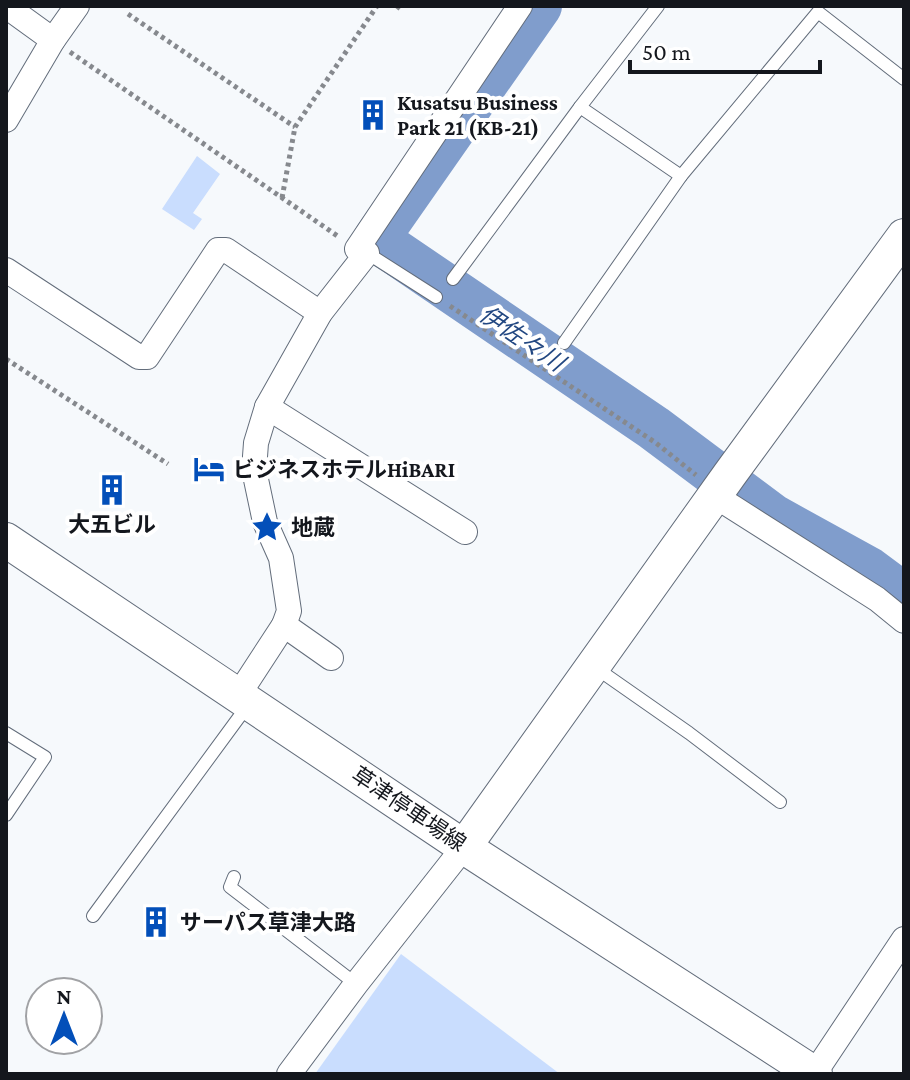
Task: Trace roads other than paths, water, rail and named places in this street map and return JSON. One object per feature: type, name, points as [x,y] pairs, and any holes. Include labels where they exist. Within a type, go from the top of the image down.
[{"type":"main road","points":[[464,847],[718,485],[904,236]]},
{"type":"main road","name":"草津停車場線","points":[[6,540],[464,847],[814,1074]]},
{"type":"street","points":[[6,6],[53,40]]},
{"type":"street","points":[[6,120],[77,6]]},
{"type":"street","points":[[244,698],[289,611],[281,558],[265,522],[254,470],[256,443],[267,407],[320,313],[520,6]]},
{"type":"street","points":[[6,270],[139,357],[147,357],[218,250],[226,250],[320,313]]},
{"type":"street","points":[[267,407],[465,532]]},
{"type":"street","points":[[718,485],[904,621]]},
{"type":"street","points":[[284,625],[331,658]]},
{"type":"street","points":[[289,1074],[464,847]]},
{"type":"street","points":[[814,1074],[904,939]]},
{"type":"lane","points":[[453,279],[658,6]]},
{"type":"lane","points":[[564,343],[681,176],[814,9],[904,79]]},
{"type":"lane","points":[[580,107],[681,176]]},
{"type":"lane","points":[[362,251],[436,297]]},
{"type":"lane","points":[[593,666],[780,802]]},
{"type":"lane","points":[[93,916],[244,698]]},
{"type":"lane","points":[[6,733],[45,757],[6,815]]},
{"type":"lane","points":[[234,877],[230,887],[356,984]]},
{"type":"waterway","name":"伊佐々川","points":[[539,6],[376,239],[654,428],[773,517],[869,570],[904,596]]},
{"type":"place","name":"Kusatsu Business Park 21 (KB-21)","points":[[373,115]]},
{"type":"place","name":"ビジネスホテルHiBARI","points":[[209,469]]},
{"type":"place","name":"大五ビル","points":[[112,490]]},
{"type":"place","name":"地蔵","points":[[267,527]]},
{"type":"place","name":"サーパス草津大路","points":[[156,922]]}]
